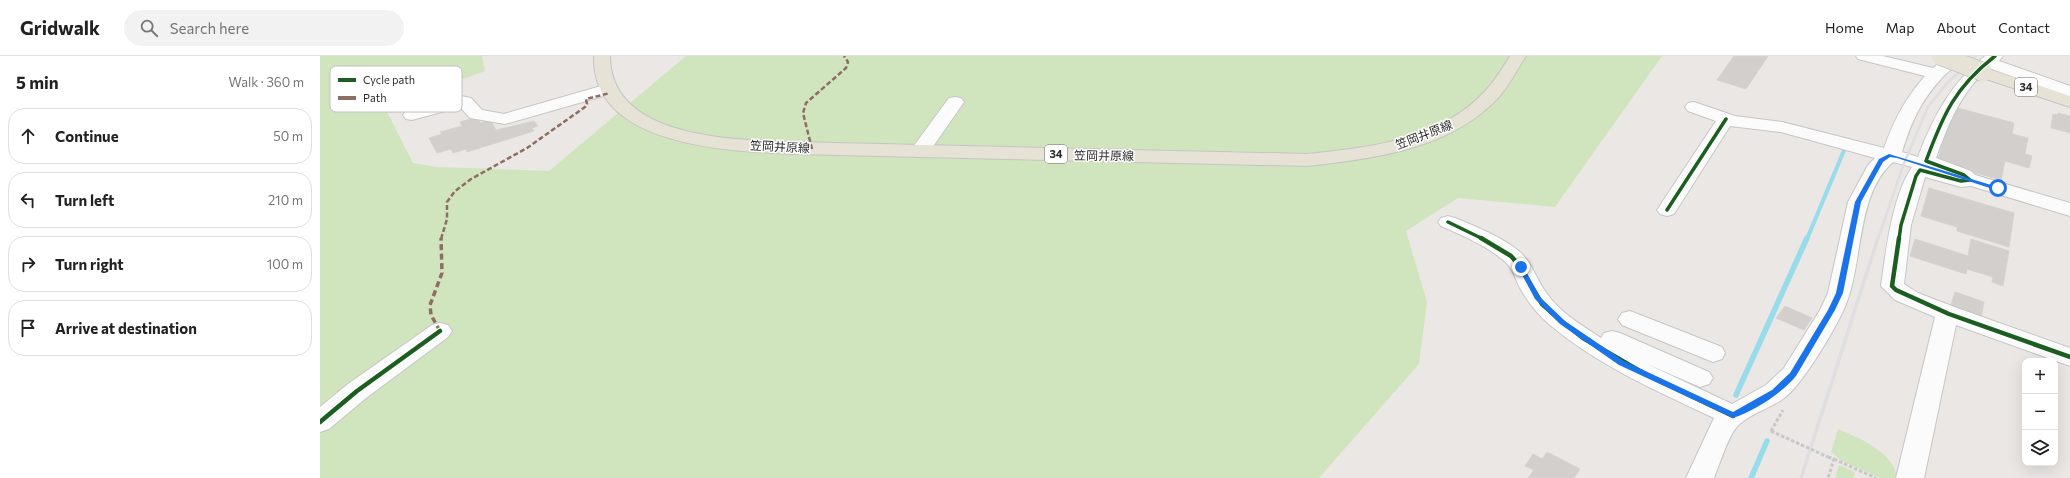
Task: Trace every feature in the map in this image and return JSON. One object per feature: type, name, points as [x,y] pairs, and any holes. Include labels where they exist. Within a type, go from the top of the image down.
[{"type":"main road","name":"笠岡井原線","points":[[602,56],[603,78],[608,89],[620,105],[638,119],[659,129],[685,137],[716,143],[756,146],[920,151],[1308,160],[1378,151],[1410,143],[1455,124],[1474,111],[1492,95],[1518,56]]},
{"type":"main road","name":"34","points":[[1941,56],[1988,63],[2070,102]]},
{"type":"street","points":[[1864,56],[1936,74]]},
{"type":"street","points":[[1887,56],[1909,67]]},
{"type":"street","points":[[1700,478],[1725,422],[1775,392],[1785,384],[1797,368],[1832,310],[1839,293],[1858,202],[1878,165],[1889,155],[1897,143],[1902,124],[1913,102],[1936,74],[1958,56]]},
{"type":"street","points":[[1970,180],[1964,175],[1926,161],[1942,116],[1969,77],[1988,63],[2070,92]]},
{"type":"street","points":[[462,101],[465,102],[476,114],[505,119],[608,89]]},
{"type":"street","points":[[920,151],[955,102]]},
{"type":"street","points":[[1694,107],[1726,119],[1782,127],[1889,155],[2070,210]]},
{"type":"street","points":[[412,114],[420,112]]},
{"type":"street","points":[[1667,210],[1726,119]]},
{"type":"street","points":[[1970,180],[1961,181],[1920,170],[1916,176],[1901,225],[1892,286],[1899,293],[1936,307],[1949,314],[2070,356]]},
{"type":"street","points":[[1448,222],[1463,228],[1515,258],[1537,298],[1562,323],[1621,363],[1696,387]]},
{"type":"street","points":[[1910,478],[1945,320],[1949,314]]},
{"type":"street","points":[[1630,319],[1715,349],[1696,387]]},
{"type":"street","points":[[320,422],[357,391],[440,331]]},
{"type":"street","points":[[1612,339],[1696,387],[1733,416]]},
{"type":"path","points":[[1783,408],[1771,431],[1876,478]]},
{"type":"path","points":[[1828,478],[1834,459]]},
{"type":"green space","points":[[320,56],[482,56],[485,71],[462,80],[462,66],[330,66],[330,112],[387,112],[413,163],[437,167],[549,171],[686,56],[1662,56],[1555,207],[1458,198],[1406,231],[1427,302],[1419,364],[1319,478],[320,478]]},
{"type":"green space","points":[[1838,429],[1856,437],[1883,453],[1894,469],[1897,478],[1881,478],[1842,461],[1831,452]]},
{"type":"green space","points":[[1839,465],[1855,472],[1853,478],[1835,478]]},
{"type":"building","points":[[1734,56],[1768,56],[1746,89],[1717,80]]},
{"type":"building","points":[[1954,107],[2014,123],[2012,134],[2028,138],[2025,154],[2032,156],[2029,168],[2005,161],[2001,180],[1937,162]]},
{"type":"building","points":[[2058,113],[2070,116],[2070,133],[2051,128],[2053,114],[2057,115]]},
{"type":"building","points":[[477,117],[480,123],[490,120],[496,130],[534,121],[538,126],[532,128],[534,131],[467,152],[466,149],[453,153],[451,149],[437,153],[429,138],[442,134],[440,132],[462,126],[460,122]]},
{"type":"building","points":[[1929,188],[2014,213],[2009,247],[1957,231],[1957,227],[1921,216]]},
{"type":"building","points":[[1915,239],[1968,256],[1971,239],[2009,251],[2003,286],[1992,282],[1993,277],[1967,269],[1966,274],[1910,256]]},
{"type":"building","points":[[1955,292],[1984,302],[1981,318],[1951,305]]},
{"type":"building","points":[[1785,306],[1812,318],[1804,330],[1776,318]]},
{"type":"building","points":[[1547,452],[1580,469],[1574,478],[1528,478],[1534,470],[1525,466],[1533,454],[1542,459]]},
{"type":"waterway","points":[[1807,239],[1845,148],[1849,149]]},
{"type":"waterway","points":[[1736,395],[1807,238]]},
{"type":"waterway","points":[[1751,478],[1767,441]]},
{"type":"railway","points":[[1878,239],[1904,163],[1928,107],[1947,83],[1976,56]]},
{"type":"railway","points":[[1801,478],[1878,238]]},
{"type":"marked path","points":[[812,149],[803,113],[806,103],[846,68],[848,62],[844,56]]},
{"type":"marked path","points":[[440,331],[431,315],[430,305],[442,273],[441,235],[447,219],[447,202],[455,191],[471,179],[527,148],[585,107],[587,104],[586,99],[610,93]]},
{"type":"cycle path","points":[[1995,56],[1969,79],[1951,102],[1938,129],[1926,161],[1964,175],[1970,180],[1961,181],[1920,170],[1916,176],[1901,225],[1892,286],[1910,298],[1949,314],[2070,357]]},
{"type":"cycle path","points":[[1667,210],[1726,119]]},
{"type":"cycle path","points":[[1448,222],[1484,239],[1511,256],[1519,265],[1534,293],[1542,304],[1583,338],[1645,374],[1733,416]]},
{"type":"cycle path","points":[[320,422],[357,391],[440,331]]},
{"type":"route","points":[[1521,267],[1537,298],[1562,323],[1621,363],[1654,380],[1733,416],[1775,392],[1785,384],[1793,374],[1832,310],[1839,293],[1858,202],[1881,161],[1889,155],[1898,157],[1998,188]]}]
